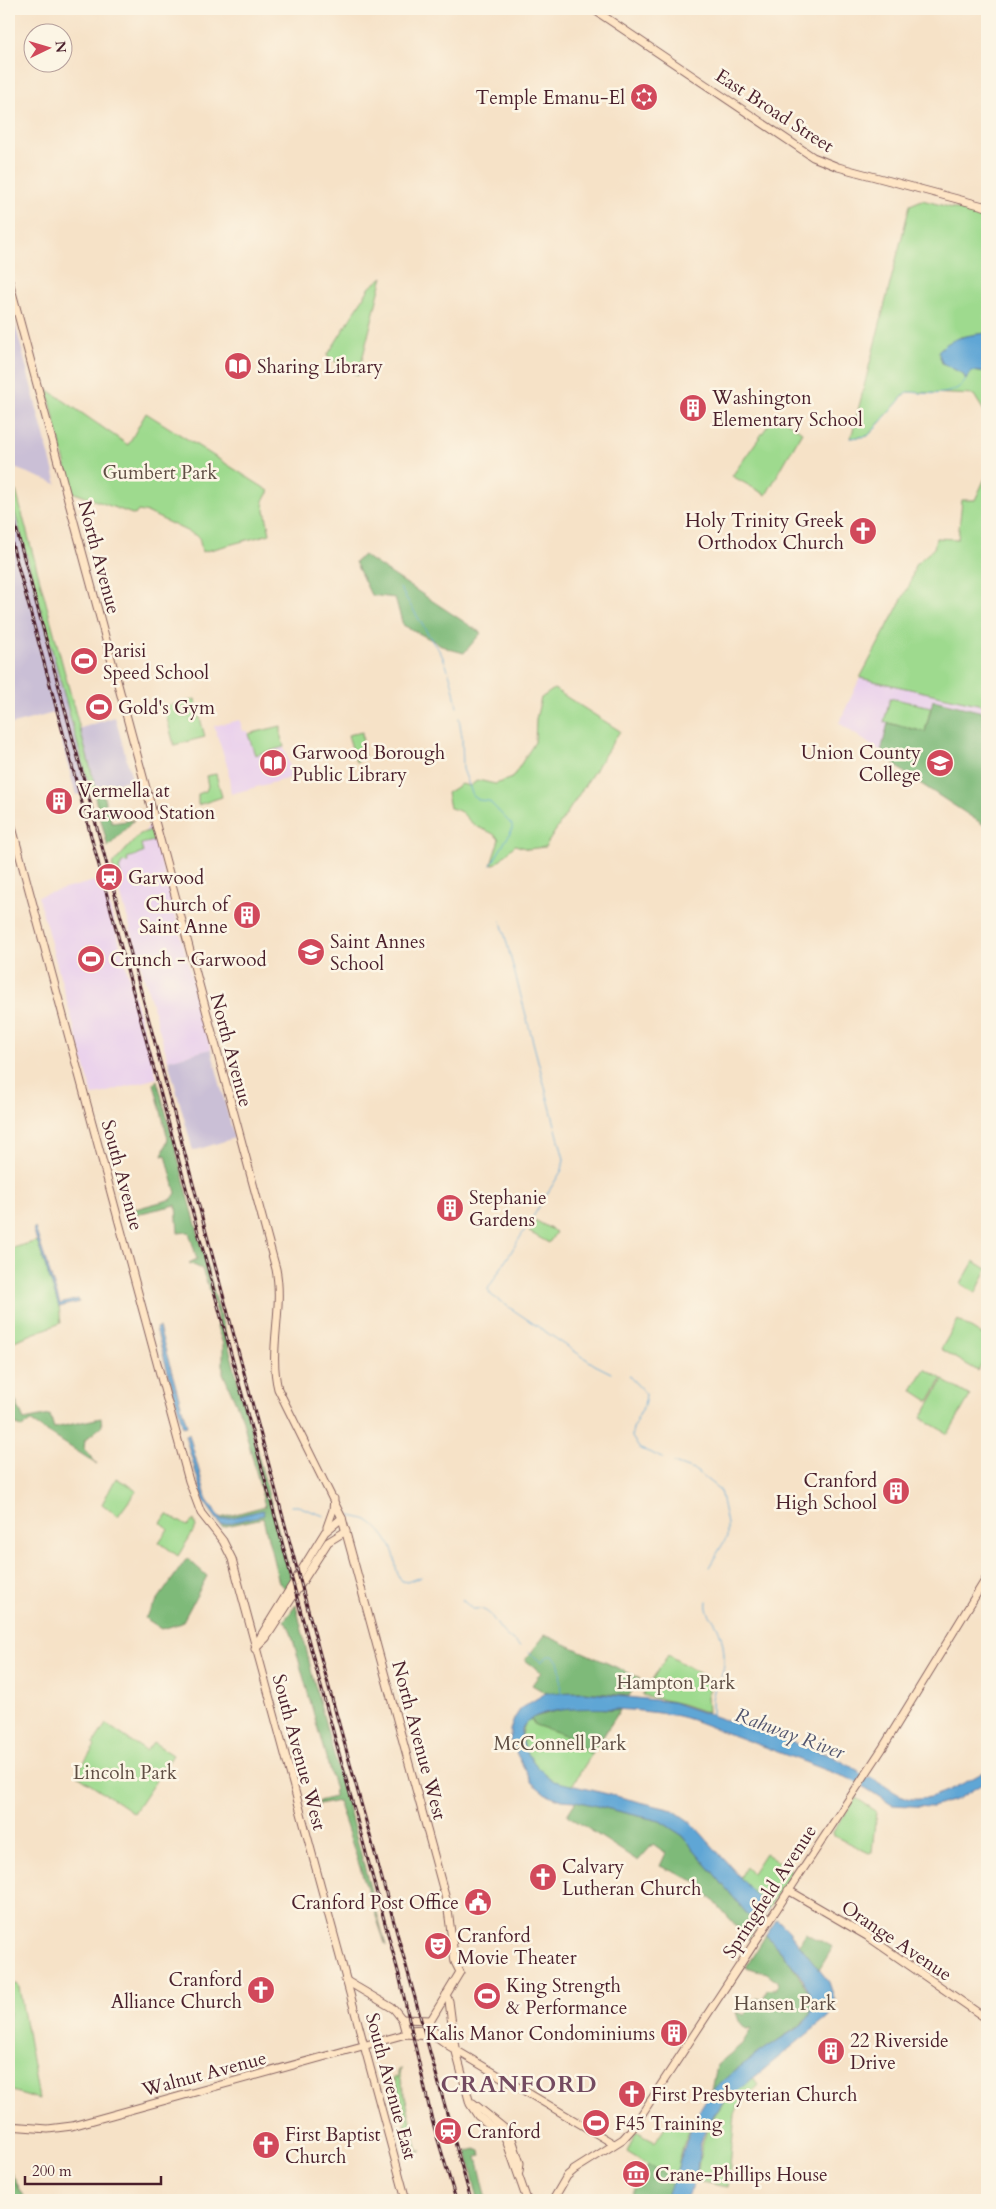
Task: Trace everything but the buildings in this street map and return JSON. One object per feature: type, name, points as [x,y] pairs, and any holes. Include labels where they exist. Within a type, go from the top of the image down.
[{"type":"main road","name":"East Broad Street","points":[[592,9],[813,157],[838,167],[987,207]]},
{"type":"main road","name":"North Avenue","points":[[9,281],[276,1269],[279,1293],[274,1367],[278,1389],[334,1498],[342,1518]]},
{"type":"main road","name":"South Avenue","points":[[9,816],[189,1481],[201,1513],[219,1536]]},
{"type":"main road","points":[[255,1649],[324,1532],[332,1516],[334,1498]]},
{"type":"main road","points":[[324,1532],[342,1518]]},
{"type":"main road","name":"North Avenue West","points":[[342,1518],[447,1903],[455,1959],[460,1972],[446,1995]]},
{"type":"main road","points":[[255,1649],[266,1638],[328,1542],[346,1531]]},
{"type":"main road","name":"South Avenue West","points":[[219,1536],[232,1558],[248,1624],[345,1980]]},
{"type":"main road","name":"Springfield Avenue","points":[[553,2200],[567,2176],[623,2139],[632,2129],[866,1772],[954,1635],[987,1577]]},
{"type":"main road","points":[[248,1624],[266,1628]]},
{"type":"main road","name":"Orange Avenue","points":[[788,1890],[867,1936],[987,2020]]},
{"type":"main road","points":[[345,1980],[394,2009],[404,2019],[406,2034],[437,2037],[614,2144]]},
{"type":"main road","name":"South Avenue East","points":[[345,1980],[365,2045],[406,2200]]},
{"type":"main road","points":[[404,2019],[431,2020],[446,1995]]},
{"type":"main road","points":[[446,1995],[449,2001],[455,2048],[475,2112],[505,2137],[519,2172],[527,2200]]},
{"type":"main road","name":"Walnut Avenue","points":[[9,2126],[48,2129],[72,2126],[406,2034]]},
{"type":"shaded area","points":[[14,319],[57,484],[9,466],[9,321]]},
{"type":"shaded area","points":[[9,491],[75,730],[115,717],[132,779],[76,795],[54,713],[9,725]]},
{"type":"shaded area","name":"Union County College","points":[[860,678],[987,706],[987,827],[906,774],[881,752],[839,723]]},
{"type":"shaded area","points":[[240,720],[243,731],[248,731],[248,734],[281,726],[281,737],[293,777],[231,794],[228,768],[214,726]]},
{"type":"shaded area","points":[[151,825],[211,1049],[168,1060],[112,864]]},
{"type":"shaded area","points":[[102,879],[157,1078],[93,1096],[38,896]]},
{"type":"shaded area","points":[[211,1049],[234,1138],[193,1151],[168,1060]]},
{"type":"green space","points":[[922,200],[987,217],[987,333],[960,337],[942,363],[963,374],[966,379],[971,371],[987,373],[987,416],[974,395],[907,392],[868,436],[851,438],[910,205]]},
{"type":"green space","points":[[383,277],[358,376],[327,356],[370,287]]},
{"type":"green space","name":"Gumbert Park","points":[[47,389],[128,445],[146,413],[269,491],[263,501],[270,534],[202,552],[199,537],[149,513],[138,511],[135,515],[72,492]]},
{"type":"green space","points":[[776,414],[802,432],[766,495],[732,476]]},
{"type":"green space","points":[[9,472],[13,492],[16,491],[96,789],[90,790],[9,491]]},
{"type":"green space","points":[[987,474],[987,706],[860,678],[910,584],[915,565],[934,548],[936,538],[958,539],[962,500],[975,500]]},
{"type":"green space","points":[[363,555],[481,633],[464,653],[449,649],[403,625],[395,598],[371,595],[355,562]]},
{"type":"green space","points":[[554,689],[620,731],[545,847],[528,849],[515,845],[497,863],[491,865],[499,839],[492,833],[475,826],[461,812],[450,808],[447,793],[461,784],[470,786],[478,780],[495,784],[512,778],[535,742],[536,719],[541,698]]},
{"type":"green space","points":[[890,698],[931,707],[925,732],[884,722]]},
{"type":"green space","points":[[195,699],[205,737],[174,745],[164,707]]},
{"type":"green space","name":"Union County College","points":[[933,700],[987,713],[987,827],[906,774],[881,752],[888,723],[925,732]]},
{"type":"green space","points":[[281,726],[281,737],[284,747],[255,755],[248,734]]},
{"type":"green space","points":[[362,732],[364,757],[356,762],[348,735]]},
{"type":"green space","points":[[216,774],[222,797],[198,805],[198,794],[206,791],[208,786],[206,776]]},
{"type":"green space","points":[[101,788],[112,823],[134,820],[108,847],[93,790]]},
{"type":"green space","points":[[151,831],[154,841],[141,844],[143,853],[127,858],[128,862],[122,863],[119,869],[121,875],[117,876],[112,865],[140,834]]},
{"type":"green space","points":[[157,1080],[293,1585],[288,1590],[279,1583],[263,1518],[222,1527],[217,1519],[265,1506],[242,1417],[223,1373],[223,1344],[217,1327],[217,1312],[202,1269],[189,1263],[197,1259],[189,1232],[178,1233],[176,1205],[128,1216],[125,1204],[134,1205],[135,1209],[172,1199],[176,1193],[166,1155],[162,1156],[168,1139],[154,1084]]},
{"type":"green space","points":[[535,1220],[556,1232],[549,1243],[529,1232]]},
{"type":"green space","points":[[37,1241],[59,1306],[61,1323],[9,1343],[9,1249]]},
{"type":"green space","points":[[974,1261],[987,1269],[976,1293],[961,1284]]},
{"type":"green space","points":[[958,1320],[987,1338],[987,1356],[978,1371],[941,1349]]},
{"type":"green space","points":[[925,1369],[942,1379],[929,1401],[912,1390]]},
{"type":"green space","points":[[943,1380],[970,1396],[948,1434],[921,1418]]},
{"type":"green space","points":[[13,1395],[24,1420],[50,1415],[54,1428],[101,1418],[102,1426],[85,1440],[84,1449],[97,1464],[30,1421],[22,1428],[9,1421],[9,1396]]},
{"type":"green space","points":[[116,1478],[137,1490],[118,1516],[102,1504]]},
{"type":"green space","points":[[167,1514],[187,1526],[194,1520],[196,1527],[178,1556],[159,1542],[168,1529],[161,1523]]},
{"type":"green space","points":[[187,1558],[207,1576],[182,1623],[162,1629],[145,1618]]},
{"type":"green space","points":[[296,1605],[313,1678],[386,1946],[338,1801],[319,1805],[319,1801],[334,1797],[335,1790],[290,1629],[284,1621]]},
{"type":"green space","points":[[545,1635],[640,1678],[629,1696],[583,1692],[546,1693],[532,1685],[541,1672],[525,1660]]},
{"type":"green space","name":"Hampton Park","points":[[668,1655],[713,1681],[707,1696],[708,1713],[682,1704],[642,1695]]},
{"type":"green space","points":[[596,1708],[620,1710],[591,1755],[571,1737],[535,1725],[530,1718],[564,1709]]},
{"type":"green space","name":"McConnell Park","points":[[620,1710],[571,1787],[556,1782],[545,1775],[531,1760],[526,1751],[522,1734],[524,1725],[530,1718]]},
{"type":"green space","name":"Lincoln Park","points":[[106,1724],[146,1751],[153,1742],[173,1755],[134,1813],[76,1774],[95,1746],[93,1744]]},
{"type":"green space","points":[[856,1798],[876,1811],[872,1852],[869,1853],[834,1836],[833,1832]]},
{"type":"green space","points":[[576,1801],[660,1821],[683,1836],[757,1926],[748,1939],[697,1882],[660,1866],[666,1853],[653,1844],[638,1861],[567,1815]]},
{"type":"green space","points":[[765,1853],[792,1871],[768,1909],[740,1878],[746,1867],[752,1873]]},
{"type":"green space","points":[[805,1933],[833,1947],[819,1970],[799,1946]]},
{"type":"green space","name":"Hansen Park","points":[[766,1935],[792,1965],[810,1994],[812,2006],[809,2017],[758,2054],[712,2091],[717,2065],[742,2044],[752,2028],[746,2029],[739,2021],[736,2012],[745,2015],[756,1998],[763,2000],[767,1990],[775,1989],[778,1985],[777,1981],[767,1973],[746,1967]]},
{"type":"green space","points":[[16,1984],[19,1987],[39,2099],[9,2090],[9,1985]]},
{"type":"green space","points":[[402,2069],[399,2071],[418,2151],[422,2151],[417,2154],[412,2153],[415,2151],[409,2126],[405,2127],[404,2124],[407,2121],[396,2080],[393,2079],[395,2076],[398,2078],[398,2070]]},
{"type":"green space","points":[[753,2078],[759,2085],[738,2107],[735,2114],[728,2187],[696,2181],[702,2147],[717,2111],[738,2089]]},
{"type":"green space","points":[[670,2119],[690,2128],[683,2146],[674,2182],[630,2200],[628,2199],[648,2165],[627,2152],[636,2132],[655,2142]]},
{"type":"green space","points":[[475,2149],[480,2151],[481,2155],[477,2157],[487,2200],[478,2200],[467,2152]]},
{"type":"green space","points":[[648,2165],[667,2175],[676,2177],[664,2200],[628,2199]]},
{"type":"green space","points":[[9,2169],[26,2200],[9,2200]]},
{"type":"water","points":[[987,333],[987,373],[971,371],[966,380],[963,374],[942,363],[938,351],[943,346],[967,336]]},
{"type":"water","points":[[35,1228],[60,1304],[78,1299],[79,1302],[59,1307],[33,1229]]},
{"type":"water","points":[[159,1327],[187,1426],[183,1427],[156,1328]]},
{"type":"water","points":[[189,1434],[207,1500],[221,1520],[263,1510],[264,1515],[221,1525],[204,1501],[185,1435]]},
{"type":"water","points":[[583,1692],[672,1702],[832,1756],[859,1771],[853,1780],[692,1720],[664,1714],[614,1709],[586,1708],[559,1710],[537,1716],[524,1725],[522,1740],[527,1752],[539,1768],[554,1781],[673,1810],[692,1823],[768,1909],[757,1926],[683,1836],[660,1821],[576,1801],[562,1800],[546,1794],[532,1783],[510,1741],[510,1730],[514,1719],[521,1708],[546,1693]]},
{"type":"water","points":[[987,1770],[987,1781],[958,1799],[932,1807],[892,1805],[864,1787],[870,1777],[907,1798],[926,1798],[970,1780]]},
{"type":"water","points":[[777,1919],[829,1982],[836,2004],[828,2017],[724,2102],[710,2121],[701,2142],[695,2180],[688,2194],[683,2200],[664,2200],[676,2173],[695,2119],[711,2093],[724,2079],[742,2065],[801,2025],[811,2013],[812,1999],[806,1985],[790,1962],[766,1935]]},
{"type":"waterway","points":[[851,438],[868,436],[907,392],[931,394],[947,392],[961,386],[966,380]]},
{"type":"waterway","points":[[400,588],[443,657],[452,683],[457,707]]},
{"type":"waterway","points":[[459,718],[462,737],[463,769],[473,796],[479,800],[489,801],[512,825],[512,830],[491,865]]},
{"type":"waterway","points":[[501,921],[564,1159],[562,1170],[488,1289],[491,1295],[595,1365],[611,1373]]},
{"type":"waterway","points":[[629,1376],[646,1394],[644,1405],[632,1432],[632,1437],[639,1448],[663,1458]]},
{"type":"waterway","points":[[674,1463],[696,1471],[720,1490],[727,1524],[727,1537],[709,1567]]},
{"type":"waterway","points":[[291,1506],[298,1506],[324,1516]]},
{"type":"waterway","points":[[351,1516],[367,1520],[384,1536],[391,1547],[402,1581],[407,1582],[421,1577]]},
{"type":"waterway","points":[[462,1600],[473,1609],[487,1612],[504,1633],[520,1646]]},
{"type":"waterway","points":[[707,1601],[708,1612],[717,1626],[723,1645],[724,1666],[721,1677]]},
{"type":"waterway","points":[[529,1652],[541,1662],[548,1656],[553,1656],[556,1659],[560,1668],[561,1694]]},
{"type":"waterway","points":[[712,1716],[712,1699],[715,1687]]},
{"type":"waterway","name":"Rahway River","points":[[846,1771],[876,1788]]},
{"type":"railway","points":[[9,502],[331,1695],[471,2200]]},
{"type":"railway","points":[[9,533],[399,1975],[432,2120],[456,2200]]},
{"type":"place","name":"Temple Emanu-El","points":[[644,97]]},
{"type":"place","name":"Sharing Library","points":[[238,366]]},
{"type":"place","name":"Washington Elementary School","points":[[693,408]]},
{"type":"place","name":"Holy Trinity Greek Orthodox Church","points":[[863,531]]},
{"type":"place","name":"Parisi Speed School","points":[[84,661]]},
{"type":"place","name":"Gold's Gym","points":[[99,707]]},
{"type":"place","name":"Garwood Borough Public Library","points":[[273,763]]},
{"type":"place","name":"Union County College","points":[[940,763]]},
{"type":"place","name":"Vermella at Garwood Station","points":[[59,801]]},
{"type":"place","name":"Garwood","points":[[109,877]]},
{"type":"place","name":"Church of Saint Anne","points":[[247,915]]},
{"type":"place","name":"Saint Annes School","points":[[311,952]]},
{"type":"place","name":"Crunch - Garwood","points":[[91,959]]},
{"type":"place","name":"Stephanie Gardens","points":[[450,1208]]},
{"type":"place","name":"Cranford High School","points":[[896,1491]]},
{"type":"place","name":"Calvary Lutheran Church","points":[[543,1877]]},
{"type":"place","name":"Cranford Post Office","points":[[478,1902]]},
{"type":"place","name":"Cranford Movie Theater","points":[[438,1946]]},
{"type":"place","name":"Cranford Alliance Church","points":[[261,1990]]},
{"type":"place","name":"King Strength & Performance","points":[[487,1996]]},
{"type":"place","name":"Kalis Manor Condominiums","points":[[674,2033]]},
{"type":"place","name":"22 Riverside Drive","points":[[831,2051]]},
{"type":"place","name":"First Presbyterian Church","points":[[632,2094]]},
{"type":"place","name":"F45 Training","points":[[596,2123]]},
{"type":"place","name":"Cranford","points":[[448,2131]]},
{"type":"place","name":"First Baptist Church","points":[[266,2145]]},
{"type":"place","name":"Crane-Phillips House","points":[[636,2174]]},
{"type":"district","name":"CRANFORD","points":[[519,2084]]}]
